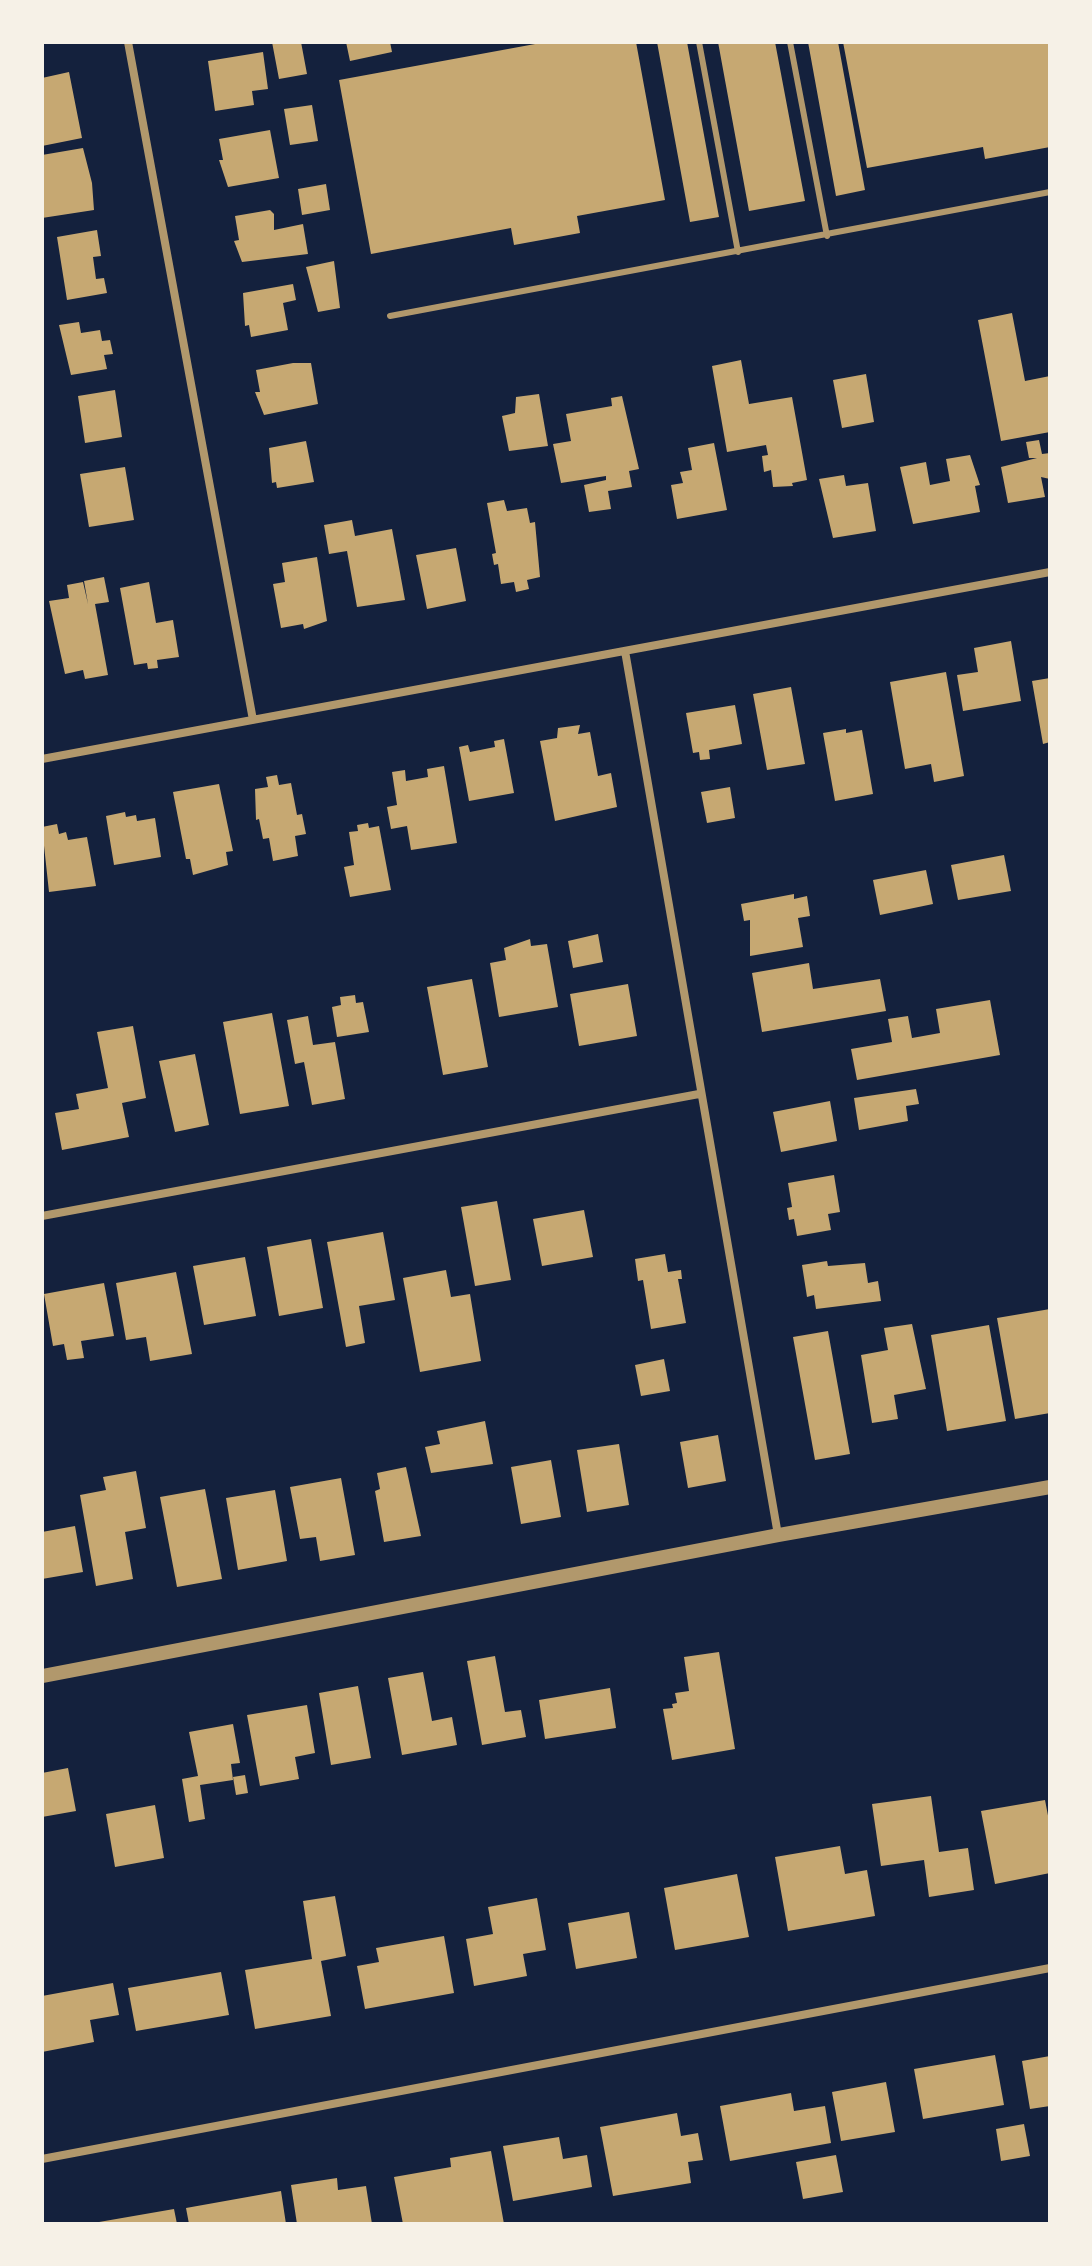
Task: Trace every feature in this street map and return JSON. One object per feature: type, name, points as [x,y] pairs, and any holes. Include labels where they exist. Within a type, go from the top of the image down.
[{"type":"street","points":[[128,42],[253,720]]},
{"type":"street","points":[[42,759],[1050,572]]},
{"type":"street","points":[[625,651],[699,1094],[778,1535]]},
{"type":"street","points":[[42,1216],[699,1094]]},
{"type":"street","points":[[42,1676],[778,1535],[1050,1487]]},
{"type":"street","points":[[42,2159],[1050,1968]]},
{"type":"lane","points":[[699,42],[738,252]]},
{"type":"lane","points":[[790,42],[827,236]]},
{"type":"lane","points":[[390,316],[1050,192]]},
{"type":"building","points":[[272,42],[301,42],[307,74],[279,79]]},
{"type":"building","points":[[346,42],[390,42],[392,52],[350,61]]},
{"type":"building","points":[[546,42],[636,42],[665,200],[577,216],[580,233],[514,245],[511,228],[371,254],[339,80]]},
{"type":"building","points":[[657,42],[687,42],[719,217],[690,222]]},
{"type":"building","points":[[718,42],[775,42],[805,201],[749,211]]},
{"type":"building","points":[[808,42],[838,42],[865,190],[836,196]]},
{"type":"building","points":[[843,42],[1050,42],[1050,147],[985,159],[983,147],[867,168]]},
{"type":"building","points":[[263,52],[268,89],[252,91],[254,105],[215,111],[208,61]]},
{"type":"building","points":[[69,72],[82,138],[42,146],[42,78]]},
{"type":"building","points":[[312,105],[318,141],[290,145],[284,109]]},
{"type":"building","points":[[270,130],[279,178],[228,187],[219,160],[223,160],[219,139]]},
{"type":"building","points":[[83,148],[92,183],[94,210],[42,218],[42,155]]},
{"type":"building","points":[[326,184],[330,210],[302,215],[298,189]]},
{"type":"building","points":[[270,210],[274,214],[274,230],[303,224],[308,254],[242,262],[234,241],[239,240],[235,216]]},
{"type":"building","points":[[97,230],[101,256],[93,257],[96,279],[104,278],[107,293],[67,300],[57,237]]},
{"type":"building","points":[[334,261],[340,308],[318,312],[306,267]]},
{"type":"building","points":[[293,284],[296,300],[283,303],[288,330],[251,337],[249,325],[245,326],[243,293]]},
{"type":"building","points":[[1012,313],[1025,381],[1050,376],[1050,432],[1001,441],[978,320]]},
{"type":"building","points":[[79,322],[81,333],[100,330],[102,341],[110,340],[113,354],[104,355],[107,369],[71,375],[59,325]]},
{"type":"building","points":[[741,360],[749,404],[792,397],[807,480],[792,483],[793,486],[773,487],[771,470],[764,472],[762,456],[768,455],[766,445],[727,452],[712,366]]},
{"type":"building","points":[[311,363],[318,404],[264,415],[255,392],[260,392],[256,370]]},
{"type":"building","points":[[866,374],[874,422],[842,428],[833,380]]},
{"type":"building","points":[[115,390],[122,437],[85,443],[78,396]]},
{"type":"building","points":[[539,394],[548,446],[509,451],[502,416],[515,413],[516,397]]},
{"type":"building","points":[[622,396],[639,469],[629,471],[632,487],[608,491],[611,509],[589,512],[584,485],[606,480],[606,476],[561,483],[553,444],[571,441],[566,414],[612,406],[611,398]]},
{"type":"building","points":[[1039,440],[1042,454],[1050,453],[1050,479],[1041,477],[1045,497],[1008,503],[1001,467],[1037,458],[1029,458],[1026,442]]},
{"type":"building","points":[[306,441],[314,482],[277,488],[276,482],[272,483],[269,448]]},
{"type":"building","points":[[714,443],[727,510],[677,519],[671,485],[683,483],[680,472],[692,470],[688,448]]},
{"type":"building","points":[[970,455],[980,485],[975,486],[980,512],[913,524],[900,467],[926,462],[930,485],[950,481],[946,459]]},
{"type":"building","points":[[125,467],[134,520],[89,527],[80,474]]},
{"type":"building","points":[[844,475],[846,486],[868,483],[876,531],[833,538],[819,479]]},
{"type":"building","points":[[504,500],[507,511],[527,508],[530,523],[535,522],[540,577],[527,580],[529,589],[516,592],[514,582],[501,584],[498,564],[494,565],[492,554],[496,553],[487,503]]},
{"type":"building","points":[[352,520],[355,536],[392,529],[405,600],[357,607],[347,551],[329,554],[324,525]]},
{"type":"building","points":[[456,548],[466,601],[427,609],[416,555]]},
{"type":"building","points":[[317,557],[327,621],[304,629],[303,624],[281,628],[273,584],[285,582],[282,563]]},
{"type":"building","points":[[104,577],[109,602],[95,604],[108,675],[85,679],[83,670],[65,674],[49,601],[69,598],[67,585],[83,582],[88,604],[84,581]]},
{"type":"building","points":[[149,582],[156,623],[173,620],[179,657],[157,660],[158,668],[148,669],[147,663],[134,665],[120,588]]},
{"type":"building","points":[[1011,641],[1021,701],[963,711],[957,675],[978,672],[974,648]]},
{"type":"building","points":[[946,672],[964,776],[934,782],[931,764],[905,769],[890,682]]},
{"type":"building","points":[[1050,678],[1050,742],[1043,744],[1032,681]]},
{"type":"building","points":[[791,687],[805,764],[767,770],[753,694]]},
{"type":"building","points":[[735,705],[742,744],[709,750],[710,759],[700,760],[699,752],[693,753],[686,713]]},
{"type":"building","points":[[580,725],[578,734],[590,732],[598,776],[611,773],[617,807],[555,821],[540,741],[557,738],[558,728]]},
{"type":"building","points":[[846,729],[846,733],[862,730],[873,794],[835,801],[823,733]]},
{"type":"building","points":[[504,739],[514,793],[469,801],[459,747],[468,745],[470,752],[495,747],[494,741]]},
{"type":"building","points":[[444,766],[457,843],[411,850],[407,826],[391,829],[387,807],[397,805],[392,772],[405,770],[406,781],[428,777],[427,769]]},
{"type":"building","points":[[277,775],[279,785],[291,783],[297,815],[302,814],[306,834],[295,836],[298,856],[273,861],[269,838],[263,839],[259,819],[256,820],[255,789],[268,787],[266,777]]},
{"type":"building","points":[[219,784],[233,851],[226,852],[228,865],[193,875],[190,859],[186,859],[173,792]]},
{"type":"building","points":[[730,787],[735,818],[707,823],[701,792]]},
{"type":"building","points":[[125,812],[126,817],[136,815],[137,821],[155,818],[161,857],[114,865],[106,816]]},
{"type":"building","points":[[368,823],[369,828],[379,826],[391,890],[350,897],[344,867],[354,865],[349,832],[358,831],[357,825]]},
{"type":"building","points":[[57,824],[59,834],[66,832],[68,840],[87,837],[96,886],[49,892],[42,827]]},
{"type":"building","points":[[1004,855],[1011,891],[958,900],[951,865]]},
{"type":"building","points":[[926,870],[933,904],[880,915],[873,880]]},
{"type":"building","points":[[794,894],[794,899],[807,896],[810,916],[798,918],[803,947],[750,956],[750,920],[744,921],[741,904]]},
{"type":"building","points":[[598,934],[603,962],[573,968],[568,941]]},
{"type":"building","points":[[530,939],[531,946],[547,944],[558,1007],[499,1017],[490,963],[506,960],[504,948]]},
{"type":"building","points":[[809,963],[813,989],[880,979],[886,1011],[762,1032],[752,973]]},
{"type":"building","points":[[472,979],[488,1067],[443,1075],[427,987]]},
{"type":"building","points":[[628,984],[637,1036],[579,1046],[570,994]]},
{"type":"building","points":[[355,995],[356,1003],[363,1002],[369,1032],[337,1037],[332,1007],[341,1005],[340,997]]},
{"type":"building","points":[[990,1000],[1000,1055],[857,1080],[851,1049],[892,1042],[888,1019],[908,1016],[912,1038],[940,1033],[936,1009]]},
{"type":"building","points":[[272,1013],[289,1106],[240,1114],[223,1022]]},
{"type":"building","points":[[308,1016],[313,1045],[335,1042],[345,1099],[312,1105],[304,1062],[295,1064],[287,1020]]},
{"type":"building","points":[[133,1026],[146,1098],[122,1103],[129,1137],[62,1150],[55,1113],[79,1109],[76,1094],[108,1088],[97,1032]]},
{"type":"building","points":[[195,1054],[209,1125],[175,1132],[159,1061]]},
{"type":"building","points":[[916,1089],[919,1104],[906,1106],[908,1121],[859,1130],[854,1098]]},
{"type":"building","points":[[830,1101],[837,1141],[781,1152],[773,1112]]},
{"type":"building","points":[[834,1175],[840,1212],[828,1214],[831,1230],[797,1236],[794,1219],[789,1220],[787,1208],[792,1207],[788,1183]]},
{"type":"building","points":[[497,1201],[511,1280],[475,1286],[461,1207]]},
{"type":"building","points":[[584,1210],[593,1257],[542,1266],[533,1219]]},
{"type":"building","points":[[383,1232],[395,1300],[359,1306],[365,1343],[346,1347],[327,1242]]},
{"type":"building","points":[[311,1239],[323,1308],[279,1316],[267,1247]]},
{"type":"building","points":[[665,1254],[668,1272],[681,1270],[682,1279],[678,1279],[686,1323],[651,1329],[643,1280],[638,1281],[635,1259]]},
{"type":"building","points":[[245,1257],[256,1316],[204,1325],[193,1266]]},
{"type":"building","points":[[827,1261],[828,1266],[865,1263],[868,1283],[878,1281],[881,1301],[816,1309],[814,1295],[807,1297],[802,1265]]},
{"type":"building","points":[[446,1270],[451,1297],[470,1294],[481,1361],[420,1372],[403,1278]]},
{"type":"building","points":[[176,1272],[192,1354],[150,1361],[146,1337],[126,1340],[116,1283]]},
{"type":"building","points":[[104,1283],[114,1336],[81,1341],[84,1358],[67,1360],[64,1344],[53,1346],[44,1294]]},
{"type":"building","points":[[1050,1309],[1050,1413],[1015,1419],[997,1318]]},
{"type":"building","points":[[912,1324],[926,1389],[894,1395],[898,1419],[872,1423],[861,1355],[888,1350],[884,1328]]},
{"type":"building","points":[[989,1325],[1006,1421],[947,1431],[931,1335]]},
{"type":"building","points":[[828,1331],[850,1454],[815,1460],[793,1337]]},
{"type":"building","points":[[664,1359],[670,1391],[641,1396],[635,1365]]},
{"type":"building","points":[[485,1421],[493,1464],[431,1473],[425,1447],[440,1444],[437,1431]]},
{"type":"building","points":[[718,1435],[726,1481],[688,1488],[680,1442]]},
{"type":"building","points":[[619,1444],[629,1505],[587,1512],[577,1450]]},
{"type":"building","points":[[551,1460],[561,1517],[521,1524],[511,1467]]},
{"type":"building","points":[[406,1467],[421,1536],[384,1542],[375,1491],[380,1489],[377,1473]]},
{"type":"building","points":[[136,1471],[146,1528],[125,1532],[133,1579],[96,1586],[80,1495],[106,1490],[103,1477]]},
{"type":"building","points":[[341,1478],[355,1555],[320,1561],[316,1537],[300,1539],[290,1487]]},
{"type":"building","points":[[205,1489],[222,1579],[177,1587],[160,1497]]},
{"type":"building","points":[[275,1490],[287,1561],[238,1570],[226,1498]]},
{"type":"building","points":[[75,1526],[83,1572],[42,1579],[42,1532]]},
{"type":"building","points":[[719,1652],[735,1749],[672,1760],[663,1709],[673,1708],[672,1704],[677,1703],[675,1693],[689,1691],[684,1657]]},
{"type":"building","points":[[495,1656],[505,1712],[521,1710],[526,1737],[482,1745],[467,1661]]},
{"type":"building","points":[[423,1672],[432,1721],[452,1717],[457,1745],[402,1755],[388,1678]]},
{"type":"building","points":[[358,1686],[371,1758],[331,1765],[319,1693]]},
{"type":"building","points":[[610,1688],[616,1728],[545,1739],[539,1700]]},
{"type":"building","points":[[307,1705],[315,1753],[295,1757],[299,1779],[260,1786],[247,1715]]},
{"type":"building","points":[[233,1724],[240,1763],[231,1764],[233,1780],[200,1785],[205,1819],[189,1822],[182,1779],[198,1776],[189,1732]]},
{"type":"building","points":[[68,1768],[76,1811],[42,1817],[42,1773]]},
{"type":"building","points":[[245,1775],[248,1793],[236,1795],[233,1777]]},
{"type":"building","points":[[931,1796],[939,1852],[968,1848],[974,1890],[929,1897],[924,1860],[881,1866],[872,1804]]},
{"type":"building","points":[[1045,1800],[1050,1826],[1050,1873],[995,1884],[981,1811]]},
{"type":"building","points":[[155,1805],[164,1858],[115,1867],[106,1814]]},
{"type":"building","points":[[840,1846],[845,1874],[867,1870],[875,1916],[788,1931],[775,1857]]},
{"type":"building","points":[[737,1874],[749,1937],[675,1950],[664,1888]]},
{"type":"building","points":[[335,1896],[346,1956],[321,1961],[331,2016],[255,2029],[245,1970],[312,1959],[303,1901]]},
{"type":"building","points":[[537,1898],[546,1950],[523,1954],[527,1976],[474,1986],[466,1939],[493,1934],[488,1907]]},
{"type":"building","points":[[629,1912],[637,1958],[576,1969],[568,1923]]},
{"type":"building","points":[[444,1936],[454,1993],[365,2009],[357,1966],[379,1962],[376,1948]]},
{"type":"building","points":[[221,1972],[229,2015],[136,2031],[128,1988]]},
{"type":"building","points":[[113,1983],[119,2015],[90,2020],[94,2042],[42,2052],[42,1996]]},
{"type":"building","points":[[995,2055],[1004,2105],[923,2119],[914,2069]]},
{"type":"building","points":[[1050,2056],[1050,2106],[1030,2109],[1022,2061]]},
{"type":"building","points":[[886,2082],[895,2132],[841,2141],[832,2092]]},
{"type":"building","points":[[791,2093],[794,2111],[825,2106],[831,2143],[730,2161],[720,2106]]},
{"type":"building","points":[[677,2113],[681,2136],[698,2133],[703,2160],[688,2162],[691,2183],[613,2196],[600,2127]]},
{"type":"building","points":[[1024,2124],[1030,2156],[1001,2161],[996,2129]]},
{"type":"building","points":[[559,2137],[563,2159],[587,2155],[592,2187],[513,2201],[503,2146]]},
{"type":"building","points":[[491,2151],[504,2224],[403,2224],[394,2177],[451,2167],[450,2158]]},
{"type":"building","points":[[836,2155],[843,2192],[803,2199],[796,2162]]},
{"type":"building","points":[[337,2178],[338,2190],[366,2186],[372,2224],[297,2224],[291,2185]]},
{"type":"building","points":[[281,2191],[286,2224],[189,2224],[186,2208]]},
{"type":"building","points":[[174,2209],[177,2224],[99,2224],[99,2222]]}]
